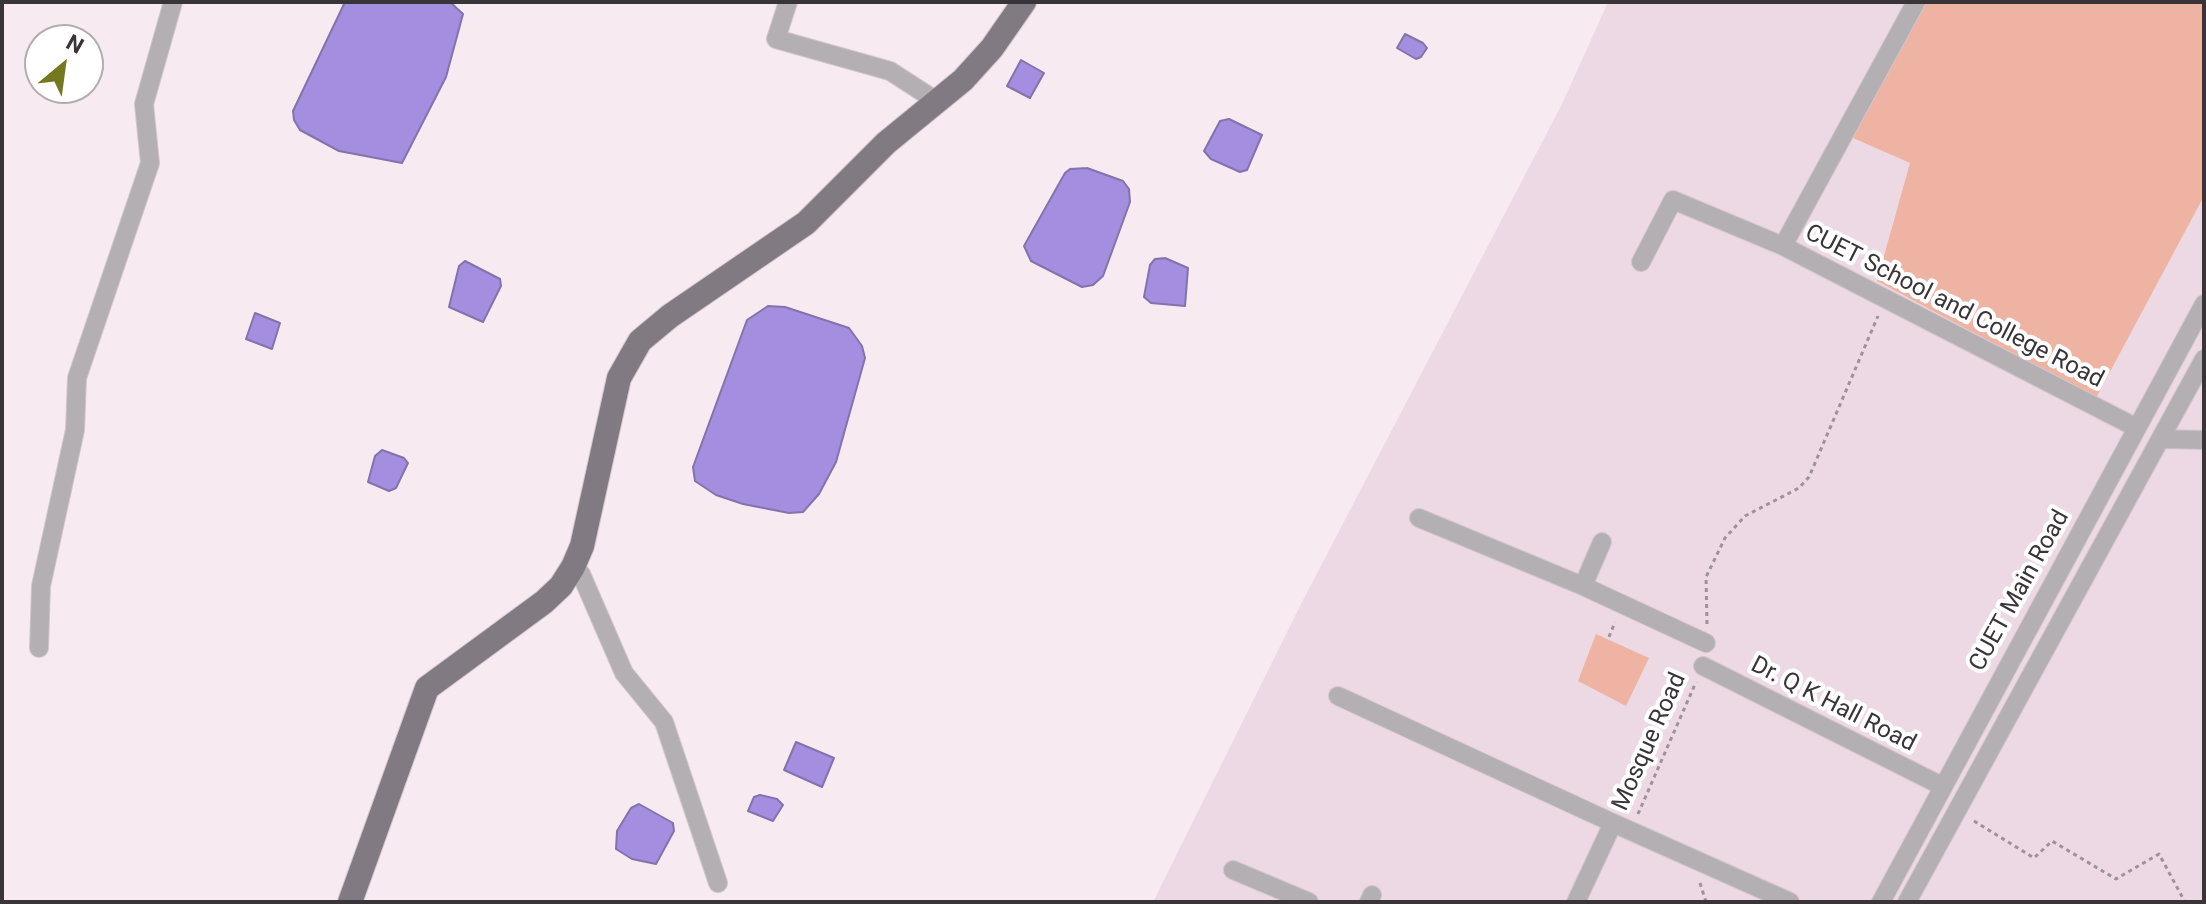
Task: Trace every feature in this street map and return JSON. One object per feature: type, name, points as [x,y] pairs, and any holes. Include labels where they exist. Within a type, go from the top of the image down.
[{"type":"main road","points":[[350,902],[427,688],[544,602],[573,567],[582,546],[619,378],[640,341],[806,223],[886,143],[938,102],[992,48],[1024,2]]},
{"type":"street","points":[[39,648],[41,586],[75,430],[77,378],[150,163],[144,104],[173,2]]},
{"type":"street","points":[[788,2],[776,39],[890,71],[938,102]]},
{"type":"street","name":"CUET School and College Road","points":[[1916,2],[1783,246],[1885,302],[2137,428]]},
{"type":"street","points":[[1641,262],[1673,200],[1783,246]]},
{"type":"street","name":"CUET Main Road","points":[[1881,902],[2204,304]]},
{"type":"street","name":"CUET Main Road","points":[[1907,902],[2204,359]]},
{"type":"street","points":[[2162,439],[2204,440]]},
{"type":"street","points":[[1419,518],[1583,586],[1706,643]]},
{"type":"street","points":[[1583,586],[1602,542]]},
{"type":"street","points":[[573,567],[581,574],[624,673],[664,722],[718,883]]},
{"type":"street","name":"Dr. Q K Hall Road","points":[[1703,666],[1942,786]]},
{"type":"street","points":[[1338,696],[1621,828],[1790,902]]},
{"type":"street","points":[[1423,734],[1431,715]]},
{"type":"street","points":[[1576,902],[1621,828]]},
{"type":"street","points":[[1233,870],[1309,902]]},
{"type":"path","points":[[1706,643],[1706,577],[1725,538],[1745,516],[1799,488],[1809,477],[1885,302]]},
{"type":"path","name":"Mosque Road","points":[[1621,828],[1703,666]]},
{"type":"path","points":[[1956,812],[2001,835],[2034,858],[2052,841],[2116,879],[2159,854],[2185,902]]},
{"type":"shaded area","points":[[345,2],[450,2],[463,14],[446,77],[402,163],[339,151],[300,130],[294,120],[293,111]]},
{"type":"shaded area","points":[[1608,2],[2204,2],[2204,902],[1153,902],[1301,604],[1562,104]]},
{"type":"shaded area","points":[[1917,2],[2204,2],[2204,196],[2096,398],[1877,281],[1910,163],[1844,134]]},
{"type":"shaded area","points":[[1405,34],[1427,48],[1421,57],[1416,59],[1397,48]]},
{"type":"shaded area","points":[[1021,60],[1044,73],[1030,98],[1007,86]]},
{"type":"shaded area","points":[[1229,119],[1262,135],[1247,170],[1240,172],[1211,159],[1204,151],[1220,121]]},
{"type":"shaded area","points":[[1087,168],[1123,181],[1129,189],[1130,202],[1103,276],[1093,285],[1082,287],[1031,261],[1024,246],[1065,173],[1070,169]]},
{"type":"shaded area","points":[[1165,258],[1188,268],[1185,306],[1151,303],[1144,297],[1150,265],[1155,259]]},
{"type":"shaded area","points":[[465,261],[500,279],[501,286],[483,322],[449,307],[459,266]]},
{"type":"shaded area","points":[[768,306],[785,307],[849,328],[862,346],[865,358],[836,462],[819,494],[803,512],[789,513],[743,504],[716,495],[695,481],[693,467],[747,320]]},
{"type":"shaded area","points":[[255,313],[280,323],[272,349],[246,339]]},
{"type":"shaded area","points":[[382,450],[404,458],[408,463],[396,488],[389,491],[368,482],[375,456]]},
{"type":"shaded area","points":[[1596,634],[1649,658],[1626,706],[1578,681]]},
{"type":"shaded area","points":[[796,742],[834,758],[822,787],[784,770]]},
{"type":"shaded area","points":[[760,795],[777,799],[783,805],[773,821],[748,811],[754,797]]},
{"type":"shaded area","points":[[639,804],[673,823],[674,831],[656,864],[632,859],[616,849],[617,831],[631,808]]}]
